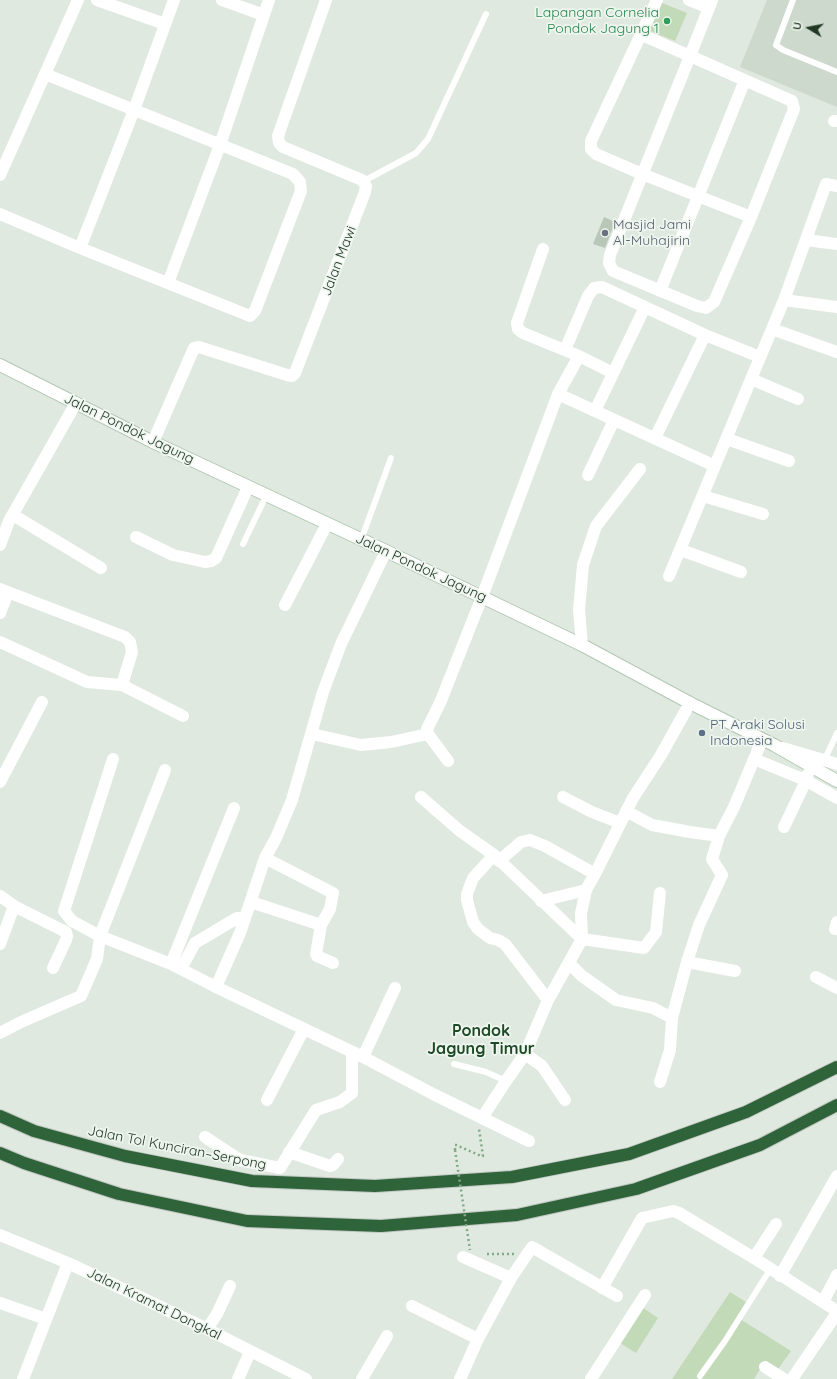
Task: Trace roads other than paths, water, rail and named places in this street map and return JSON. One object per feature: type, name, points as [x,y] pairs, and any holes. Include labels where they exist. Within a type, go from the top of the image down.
[{"type":"highway","name":"Jalan Tol Kunciran–Serpong","points":[[0,1116],[34,1131],[125,1156],[252,1181],[375,1186],[512,1177],[629,1154],[746,1112],[837,1067]]},
{"type":"highway","points":[[0,1153],[24,1163],[119,1194],[247,1221],[381,1226],[517,1215],[636,1189],[760,1144],[837,1105]]},
{"type":"street","points":[[0,175],[78,0]]},
{"type":"street","points":[[97,0],[165,24]]},
{"type":"street","points":[[80,248],[134,110],[174,0]]},
{"type":"street","points":[[222,0],[264,15]]},
{"type":"street","points":[[168,283],[220,145],[269,0]]},
{"type":"street","points":[[326,0],[278,136],[279,143],[282,146],[364,181]]},
{"type":"street","points":[[657,0],[642,35],[591,141],[591,149],[596,154],[642,174],[751,217]]},
{"type":"street","points":[[642,35],[690,56],[745,80],[792,101],[794,109],[751,217],[714,302],[706,308],[660,291],[613,271],[609,263],[610,255],[690,56],[710,4],[689,0]]},
{"type":"street","points":[[0,214],[80,248],[250,316],[254,314],[301,191],[300,182],[293,174],[45,74]]},
{"type":"street","points":[[660,291],[745,80]]},
{"type":"street","name":"Jalan Mawi","points":[[153,442],[194,348],[200,347],[287,375],[292,376],[295,373],[365,192],[366,186],[364,181]]},
{"type":"street","points":[[669,576],[784,300],[826,184],[837,186]]},
{"type":"street","points":[[806,240],[837,244]]},
{"type":"street","points":[[543,249],[517,323],[518,329],[522,333],[579,356],[613,373]]},
{"type":"street","points":[[565,350],[588,296],[594,288],[602,287],[705,335],[760,357]]},
{"type":"street","points":[[784,300],[837,307]]},
{"type":"street","points":[[595,411],[645,308]]},
{"type":"street","points":[[772,329],[837,352]]},
{"type":"street","points":[[655,438],[705,335]]},
{"type":"street","points":[[448,761],[428,734],[428,729],[440,703],[482,597],[558,394],[579,356]]},
{"type":"street","name":"Jalan Pondok Jagung","points":[[0,366],[153,442],[582,645],[690,703],[774,745],[837,781]]},
{"type":"street","points":[[751,379],[798,399]]},
{"type":"street","points":[[558,394],[715,466]]},
{"type":"street","points":[[0,545],[7,518],[76,403]]},
{"type":"street","points":[[588,475],[614,420]]},
{"type":"street","points":[[726,438],[789,461]]},
{"type":"street","points":[[582,645],[579,610],[583,564],[596,526],[640,469]]},
{"type":"street","points":[[136,537],[174,555],[205,562],[211,561],[216,558],[248,487]]},
{"type":"street","points":[[703,496],[763,514]]},
{"type":"street","points":[[7,518],[101,568]]},
{"type":"street","points":[[285,605],[327,524]]},
{"type":"street","points":[[681,550],[741,572]]},
{"type":"street","points":[[216,987],[240,933],[265,858],[276,838],[292,800],[323,692],[341,644],[386,551]]},
{"type":"street","points":[[0,614],[4,591],[125,637],[130,642],[132,652],[122,685]]},
{"type":"street","points":[[0,642],[87,682],[122,685],[183,716]]},
{"type":"street","points":[[0,782],[42,702]]},
{"type":"street","points":[[482,1118],[506,1080],[525,1054],[548,1000],[570,964],[582,939],[581,913],[586,890],[633,798],[661,755],[690,703]]},
{"type":"street","points":[[312,734],[361,745],[391,742],[428,734]]},
{"type":"street","points":[[660,1082],[670,1050],[672,1018],[687,962],[699,924],[722,875],[712,859],[720,836],[734,807],[762,740]]},
{"type":"street","points":[[774,745],[837,764]]},
{"type":"street","points":[[113,759],[64,911],[72,922],[100,936],[176,966],[216,987],[363,1057],[529,1141]]},
{"type":"street","points":[[754,759],[805,780],[837,798]]},
{"type":"street","points":[[784,826],[805,780],[814,769]]},
{"type":"street","points":[[0,1033],[21,1022],[82,996],[97,959],[100,936],[165,770]]},
{"type":"street","points":[[421,797],[460,831],[496,858],[582,939],[644,948],[656,932],[660,892]]},
{"type":"street","points":[[563,797],[592,812],[620,823]]},
{"type":"street","points":[[176,966],[234,808]]},
{"type":"street","points":[[626,812],[652,825],[720,836]]},
{"type":"street","points":[[548,1000],[505,944],[490,938],[478,929],[473,922],[467,900],[467,894],[473,878],[496,858],[521,842],[530,840],[545,846],[595,874]]},
{"type":"street","points":[[265,858],[333,893],[330,909],[321,925],[318,947],[315,953],[317,956],[333,963]]},
{"type":"street","points":[[541,901],[586,890]]},
{"type":"street","points":[[0,896],[14,906],[66,932],[66,940],[53,968]]},
{"type":"street","points":[[251,902],[321,925]]},
{"type":"street","points":[[0,944],[14,906]]},
{"type":"street","points":[[176,966],[195,943],[237,918],[245,918]]},
{"type":"street","points":[[687,962],[735,971]]},
{"type":"street","points":[[570,964],[582,976],[616,1000],[653,1008],[672,1018]]},
{"type":"street","points":[[816,977],[837,988]]},
{"type":"street","points":[[363,1057],[396,988]]},
{"type":"street","points":[[267,1100],[304,1029]]},
{"type":"street","points":[[205,1137],[240,1160],[278,1169],[280,1168],[316,1110],[340,1102],[352,1093],[352,1052]]},
{"type":"street","points":[[525,1054],[542,1066],[565,1100]]},
{"type":"street","points":[[289,1152],[330,1166],[333,1165],[338,1159]]},
{"type":"street","points":[[776,1272],[837,1176]]},
{"type":"street","points":[[602,1288],[642,1218],[673,1211],[679,1213],[754,1258],[837,1312],[792,1379]]},
{"type":"street","points":[[754,1258],[776,1224]]},
{"type":"street","name":"Jalan Kramat Dongkal","points":[[0,1235],[68,1263],[207,1329],[306,1379]]},
{"type":"street","points":[[460,1379],[478,1339],[511,1278],[532,1247],[617,1296]]},
{"type":"street","points":[[468,1253],[511,1278]]},
{"type":"street","points":[[23,1379],[68,1263]]},
{"type":"street","points":[[823,1302],[837,1275]]},
{"type":"street","points":[[207,1329],[220,1308],[230,1286]]},
{"type":"street","points":[[591,1379],[646,1295]]},
{"type":"street","points":[[0,1303],[46,1319]]},
{"type":"street","points":[[412,1306],[478,1339]]},
{"type":"street","points":[[362,1379],[387,1336]]},
{"type":"street","points":[[238,1379],[250,1352]]},
{"type":"street","points":[[765,1368],[784,1379]]},
{"type":"lane","points":[[793,0],[776,45],[783,50],[837,72]]},
{"type":"lane","points":[[364,181],[416,153],[428,139],[486,14]]},
{"type":"lane","points":[[361,540],[391,458]]},
{"type":"lane","points":[[243,544],[266,496]]},
{"type":"lane","points":[[814,769],[824,760],[837,733]]},
{"type":"lane","points":[[454,1064],[486,1072],[506,1080]]},
{"type":"lane","points":[[700,1376],[776,1272]]},
{"type":"place","name":"Lapangan Cornelia Pondok Jagung 1","points":[[667,21]]},
{"type":"place","name":"Masjid Jami Al-Muhajirin","points":[[605,233]]},
{"type":"place","name":"PT Araki Solusi Indonesia","points":[[702,733]]},
{"type":"district","name":"Pondok Jagung Timur","points":[[481,1040]]}]
